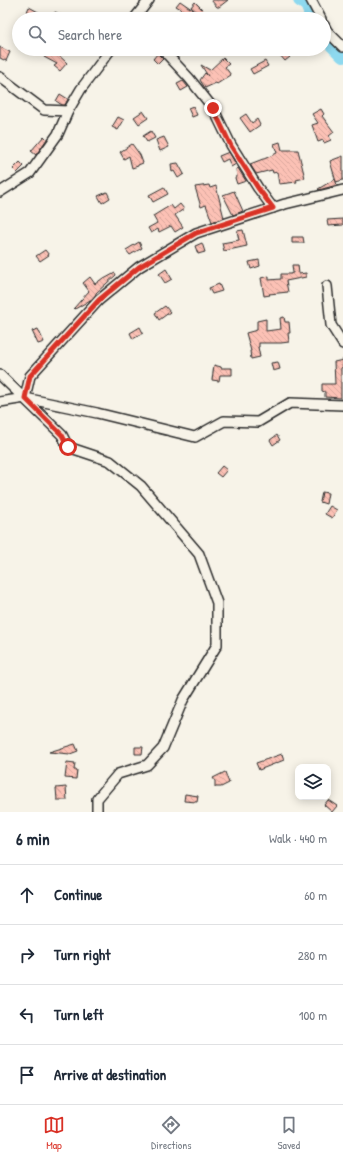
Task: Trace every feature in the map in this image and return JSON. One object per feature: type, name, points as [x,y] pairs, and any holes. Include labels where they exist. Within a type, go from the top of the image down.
[{"type":"street","points":[[140,12],[149,0]]},
{"type":"street","points":[[311,0],[317,12]]},
{"type":"street","points":[[331,35],[343,47]]},
{"type":"street","points":[[0,192],[30,173],[58,134],[68,111],[106,56]]},
{"type":"street","points":[[169,56],[189,78],[213,108],[231,146],[258,188],[273,208]]},
{"type":"street","points":[[0,77],[44,110],[68,111]]},
{"type":"street","points":[[25,398],[30,376],[99,300],[139,267],[196,233],[285,204],[343,190]]},
{"type":"street","points":[[327,286],[330,325],[343,344]]},
{"type":"street","points":[[0,375],[62,435],[68,447],[110,461],[141,486],[199,554],[217,604],[217,645],[183,700],[163,748],[147,765],[118,774],[97,800],[97,812]]},
{"type":"street","points":[[0,402],[25,398],[97,413],[195,437],[224,421],[258,422],[290,403],[343,405]]},
{"type":"building","points":[[211,0],[228,0],[217,7]]},
{"type":"building","points":[[180,1],[193,10],[191,12],[178,12],[181,9],[176,6]]},
{"type":"building","points":[[195,2],[205,12],[196,12],[191,7]]},
{"type":"building","points":[[29,7],[38,12],[27,12]]},
{"type":"building","points":[[0,47],[10,52],[6,61],[0,58]]},
{"type":"building","points":[[59,56],[67,63],[60,71],[54,66],[57,64],[44,57]]},
{"type":"building","points":[[156,56],[160,56],[163,59],[158,64],[153,59]]},
{"type":"building","points":[[281,56],[290,57],[285,61]]},
{"type":"building","points":[[223,58],[229,64],[225,67],[231,75],[217,84],[216,83],[205,88],[200,80],[205,73],[208,76],[201,65],[210,70]]},
{"type":"building","points":[[265,61],[268,66],[253,74],[250,69]]},
{"type":"building","points":[[183,81],[188,87],[181,91],[177,84]]},
{"type":"building","points":[[60,94],[68,99],[65,105],[62,105],[56,101]]},
{"type":"building","points":[[193,106],[197,115],[192,117],[188,108]]},
{"type":"building","points":[[321,109],[324,114],[322,116],[334,132],[329,136],[331,140],[324,143],[323,140],[318,142],[312,125],[318,123],[312,114]]},
{"type":"building","points":[[143,111],[148,118],[139,124],[134,117]]},
{"type":"building","points":[[246,114],[252,123],[257,119],[260,125],[250,132],[240,118]]},
{"type":"building","points":[[118,117],[124,120],[118,130],[112,127]]},
{"type":"building","points":[[151,131],[155,138],[147,142],[143,136]]},
{"type":"building","points":[[44,136],[47,139],[36,155],[31,151]]},
{"type":"building","points":[[164,137],[169,147],[160,151],[156,140]]},
{"type":"building","points":[[280,142],[282,150],[298,150],[305,178],[296,180],[297,182],[279,184],[277,172],[273,173],[272,170],[256,174],[250,164],[277,153],[274,144]]},
{"type":"building","points":[[132,144],[140,155],[143,163],[132,168],[129,156],[124,159],[120,152]]},
{"type":"building","points":[[229,152],[236,164],[231,167],[228,159],[222,162],[219,156]]},
{"type":"building","points":[[343,156],[343,180],[336,182],[330,161]]},
{"type":"building","points":[[20,162],[24,166],[17,173],[13,169]]},
{"type":"building","points":[[178,163],[184,174],[178,178],[174,171],[172,172],[171,164]]},
{"type":"building","points":[[238,168],[246,181],[237,184],[235,178],[237,177],[236,169]]},
{"type":"building","points":[[335,179],[337,185],[318,189]]},
{"type":"building","points":[[209,185],[210,188],[216,186],[224,218],[212,222],[206,205],[201,207],[195,187]]},
{"type":"building","points":[[164,187],[168,194],[153,202],[149,195]]},
{"type":"building","points":[[234,191],[243,211],[233,215],[223,195]]},
{"type":"building","points":[[107,192],[110,198],[102,203],[98,196]]},
{"type":"building","points":[[180,204],[184,209],[175,215],[183,227],[175,232],[171,226],[159,232],[158,229],[151,233],[148,228],[157,223],[153,216],[171,205],[174,209]]},
{"type":"building","points":[[343,219],[343,225],[328,226],[327,220]]},
{"type":"building","points":[[243,230],[247,246],[224,251],[222,243],[239,240],[237,231]]},
{"type":"building","points":[[292,237],[303,237],[304,243],[292,243]]},
{"type":"building","points":[[139,242],[142,248],[130,255],[126,250]]},
{"type":"building","points":[[202,243],[205,252],[198,254],[195,246]]},
{"type":"building","points":[[45,250],[49,255],[40,261],[36,256]]},
{"type":"building","points":[[259,260],[260,266],[251,269],[249,262]]},
{"type":"building","points":[[292,265],[298,265],[299,274],[306,273],[306,277],[286,281],[288,292],[264,296],[261,278],[269,276],[269,280],[281,279],[281,274],[293,273]]},
{"type":"building","points":[[166,269],[172,279],[165,283],[159,274]]},
{"type":"building","points":[[115,273],[116,275],[96,293],[92,299],[75,309],[74,308],[89,291],[83,283],[90,277],[95,284],[103,278],[104,279]]},
{"type":"building","points":[[219,284],[222,291],[212,294],[209,288]]},
{"type":"building","points":[[165,306],[170,312],[159,320],[155,313]]},
{"type":"building","points":[[284,317],[285,322],[289,322],[289,342],[259,343],[258,347],[260,357],[251,359],[251,351],[246,333],[257,330],[257,321],[266,319],[266,331],[281,329],[280,318]]},
{"type":"building","points":[[140,327],[143,333],[133,339],[130,333]]},
{"type":"building","points":[[38,329],[44,342],[38,344],[32,331]]},
{"type":"building","points":[[343,360],[343,367],[341,368],[341,398],[325,397],[325,392],[322,391],[322,384],[335,384],[334,362]]},
{"type":"building","points":[[278,362],[280,369],[273,371],[271,363]]},
{"type":"building","points":[[214,365],[221,368],[232,368],[232,375],[220,375],[219,381],[212,380]]},
{"type":"building","points":[[277,435],[280,440],[273,445],[270,440]]},
{"type":"building","points":[[222,466],[227,470],[221,477],[216,473]]},
{"type":"building","points":[[322,492],[328,493],[326,504],[320,502]]},
{"type":"building","points":[[330,506],[337,510],[332,518],[325,514]]},
{"type":"building","points":[[75,744],[78,751],[70,754],[49,752]]},
{"type":"building","points":[[135,747],[143,747],[142,754],[135,754]]},
{"type":"building","points":[[282,754],[284,760],[259,770],[256,763]]},
{"type":"building","points":[[67,762],[75,763],[74,770],[77,770],[76,779],[65,778]]},
{"type":"building","points":[[225,772],[229,783],[221,787],[215,787],[215,781],[213,778]]},
{"type":"building","points":[[66,787],[67,800],[57,800],[56,788]]},
{"type":"building","points":[[185,794],[198,796],[197,802],[184,801]]},
{"type":"building","points":[[328,800],[337,806],[332,812],[324,805]]},
{"type":"waterway","points":[[300,0],[307,5],[310,12]]},
{"type":"waterway","points":[[331,44],[343,56]]},
{"type":"route","points":[[68,447],[62,435],[25,398],[30,376],[99,300],[139,267],[196,233],[273,208],[258,188],[231,146],[213,108]]}]
